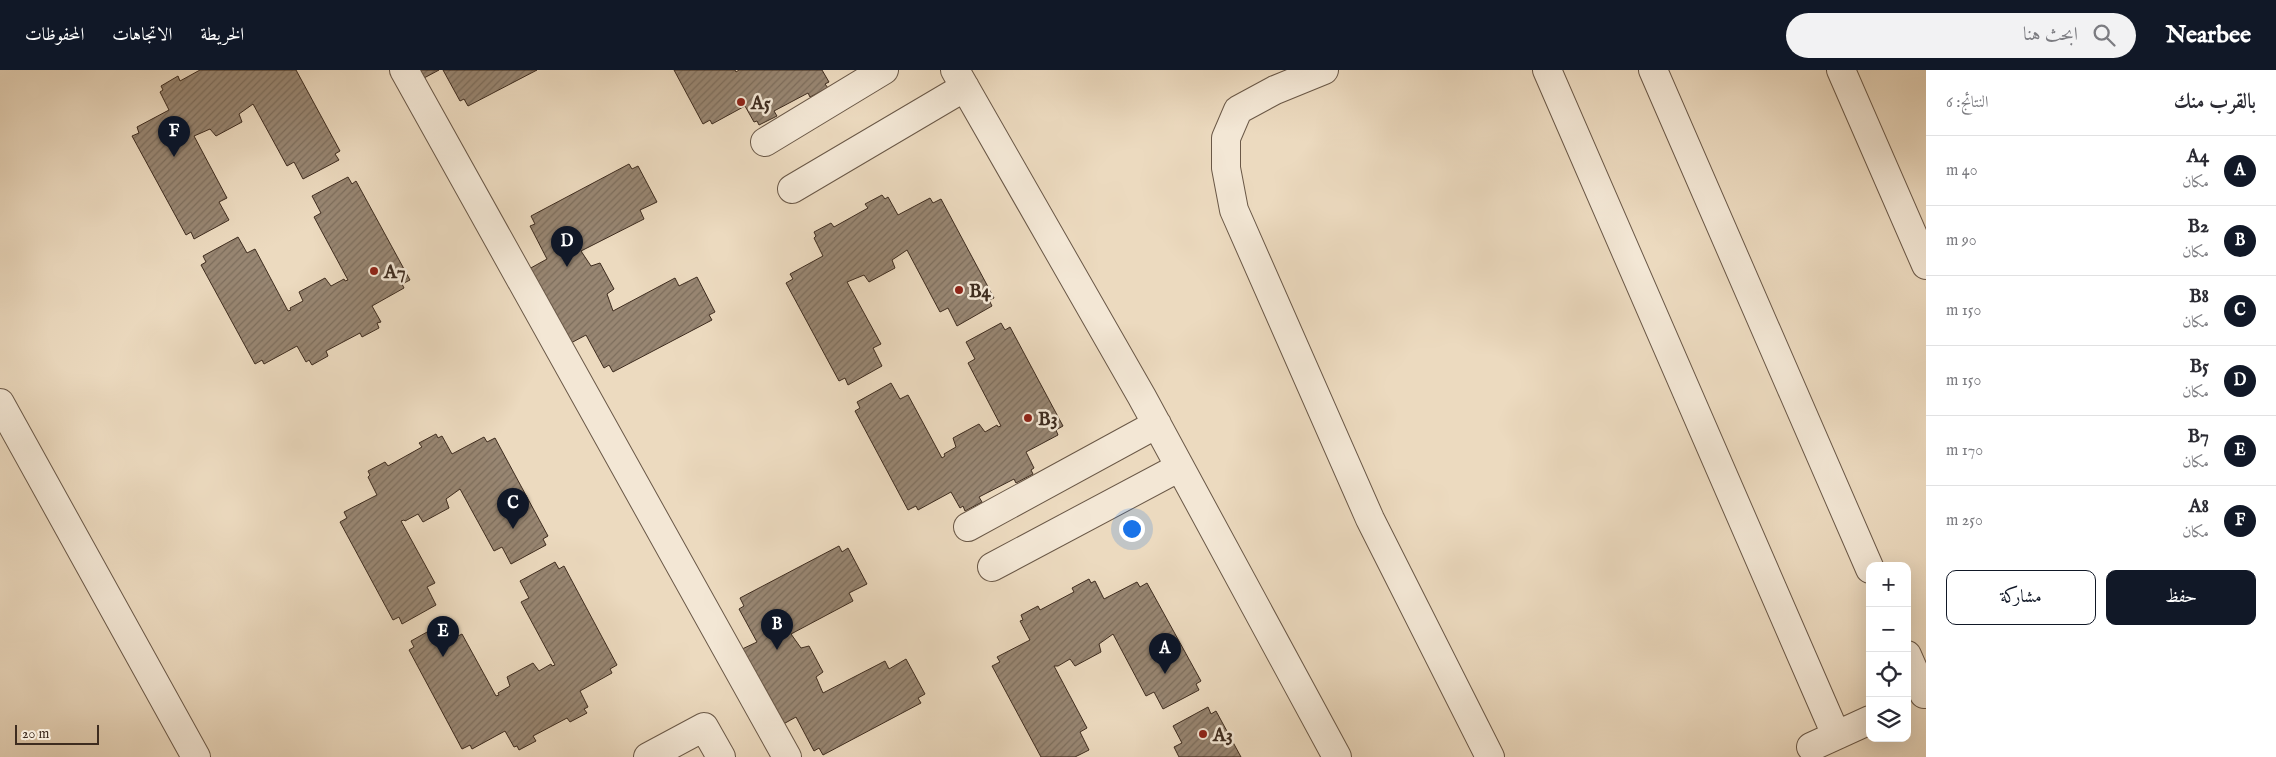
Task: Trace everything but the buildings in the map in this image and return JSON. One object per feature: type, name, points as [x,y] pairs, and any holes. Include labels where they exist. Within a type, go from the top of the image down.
[{"type":"street","points":[[404,70],[787,757]]},
{"type":"street","points":[[764,142],[884,70]]},
{"type":"street","points":[[1324,70],[1275,90],[1238,110],[1226,138],[1226,168],[1234,210],[1370,519],[1490,757]]},
{"type":"street","points":[[1547,70],[1836,736]]},
{"type":"street","points":[[1653,70],[1867,562]]},
{"type":"street","points":[[1840,70],[1926,265]]},
{"type":"street","points":[[792,189],[960,78],[1157,424],[1337,757]]},
{"type":"street","points":[[0,403],[196,757]]},
{"type":"street","points":[[968,527],[1157,424]]},
{"type":"street","points":[[992,567],[1180,467]]},
{"type":"street","points":[[1911,669],[1919,697]]},
{"type":"street","points":[[1811,747],[1866,722]]},
{"type":"street","points":[[648,757],[704,727],[721,757]]},
{"type":"place","name":"A5","points":[[741,102]]},
{"type":"place","name":"A8","points":[[174,157]]},
{"type":"place","name":"B5","points":[[567,267]]},
{"type":"place","name":"A7","points":[[374,271]]},
{"type":"place","name":"B4","points":[[959,290]]},
{"type":"place","name":"B3","points":[[1028,418]]},
{"type":"place","name":"B8","points":[[513,529]]},
{"type":"place","name":"B2","points":[[777,650]]},
{"type":"place","name":"B7","points":[[443,657]]},
{"type":"place","name":"A4","points":[[1165,674]]},
{"type":"place","name":"A3","points":[[1203,734]]}]
